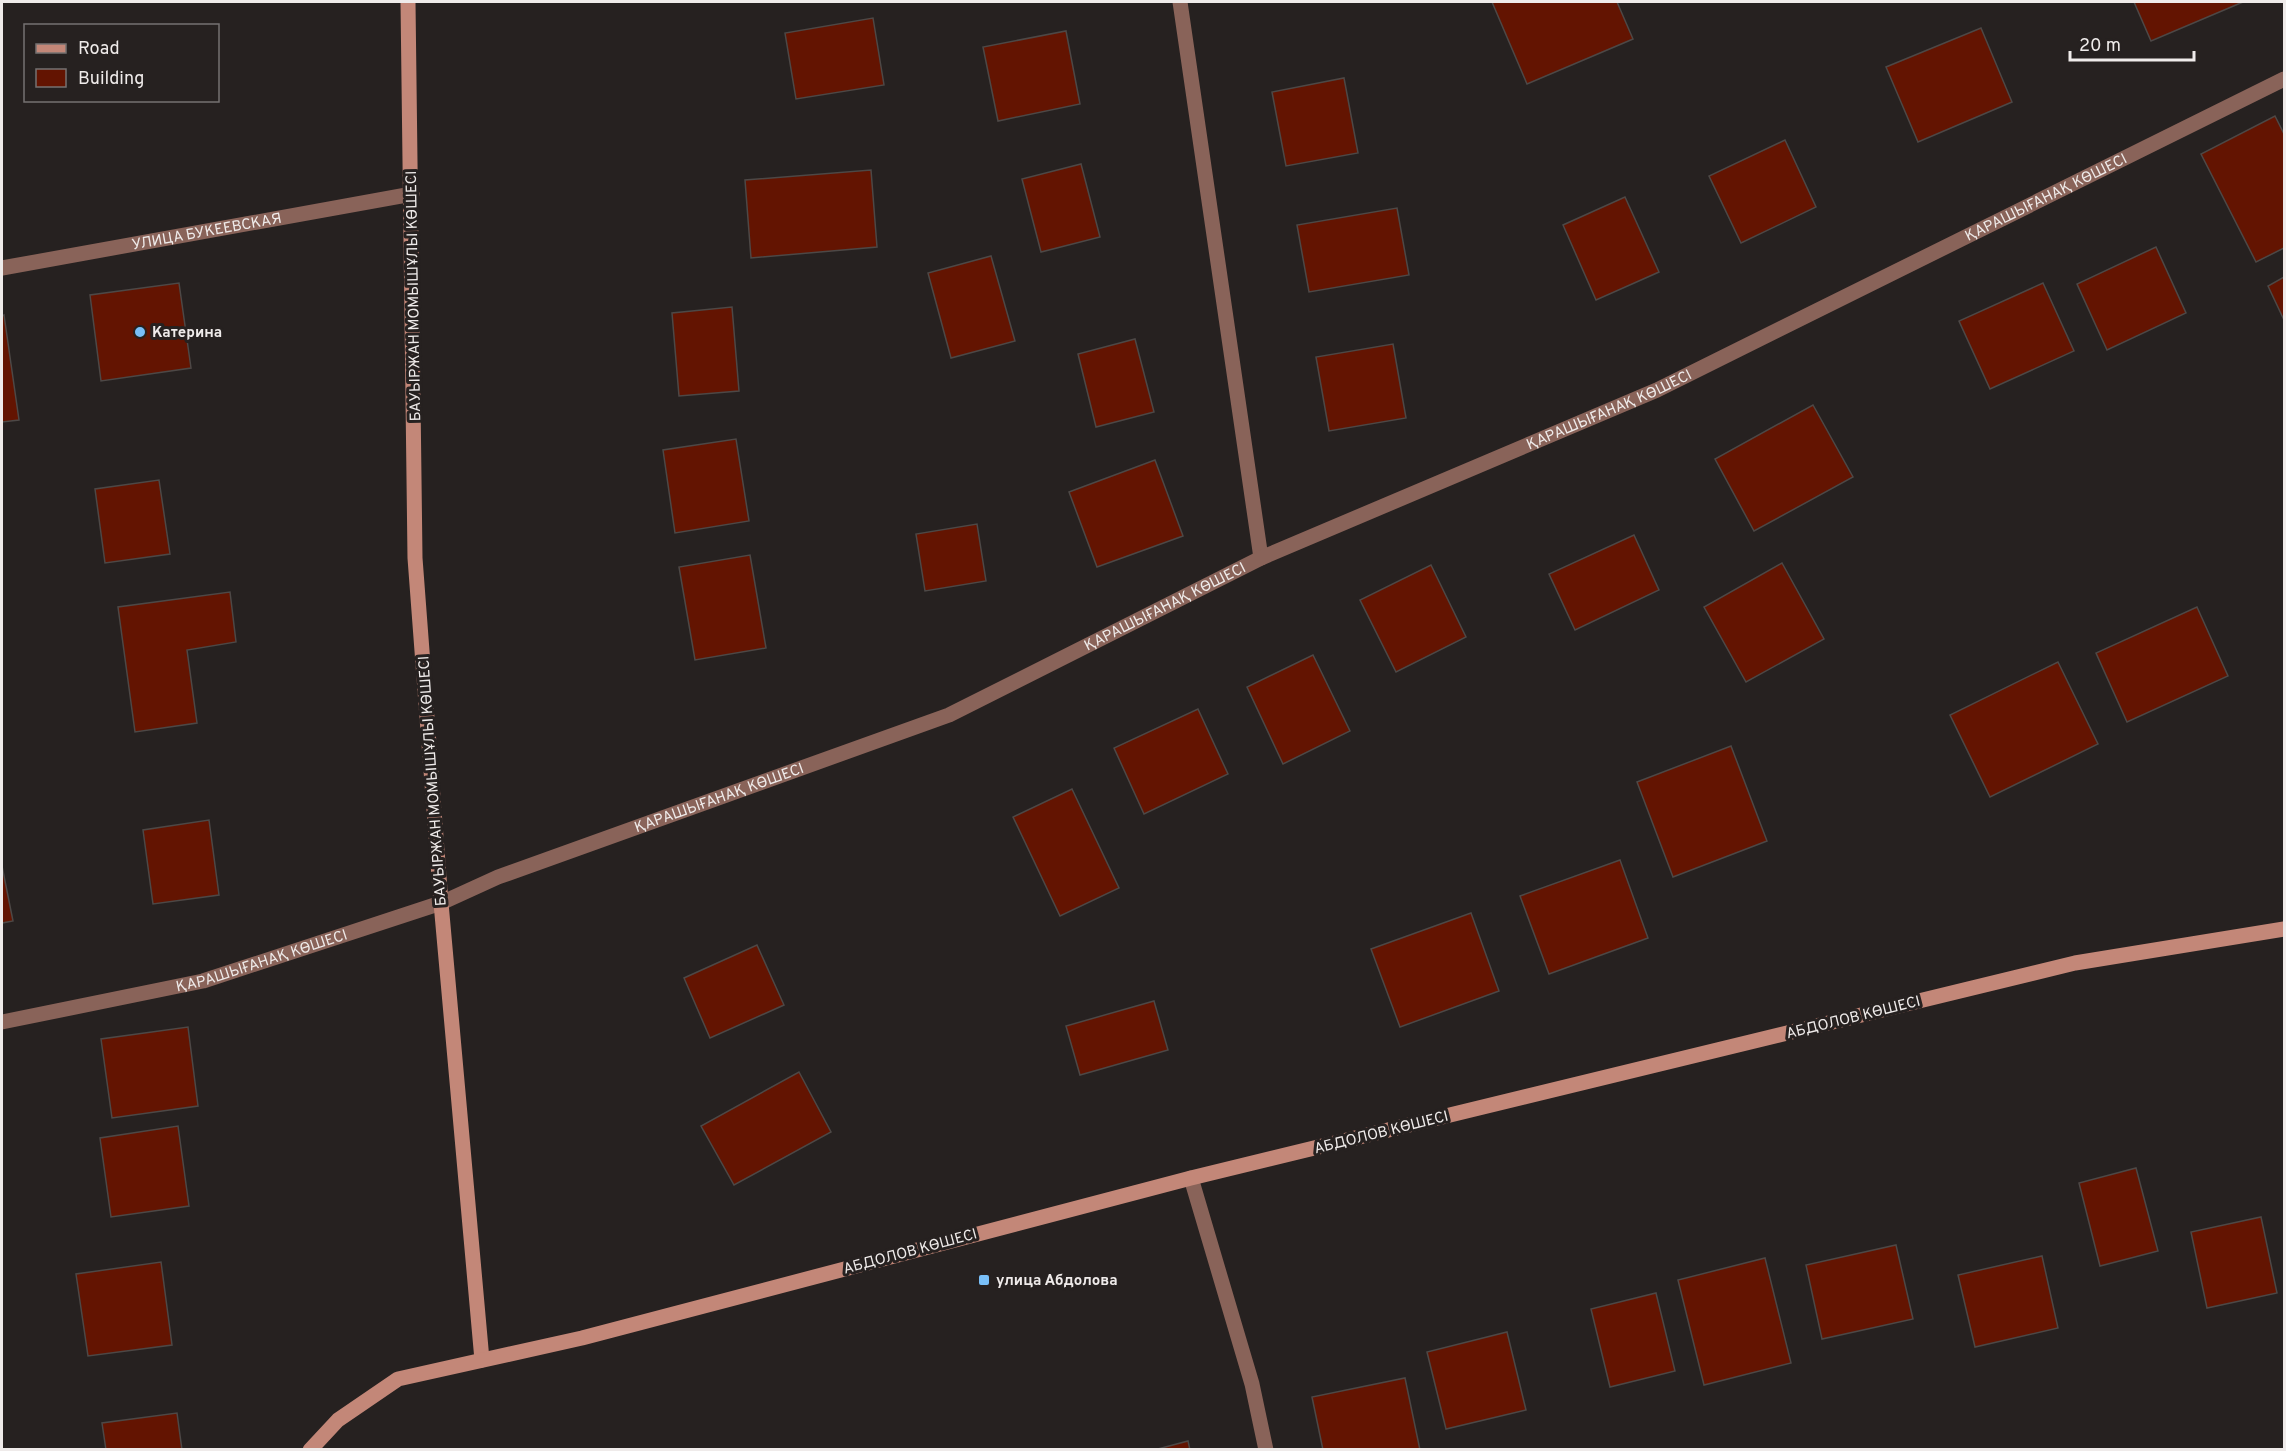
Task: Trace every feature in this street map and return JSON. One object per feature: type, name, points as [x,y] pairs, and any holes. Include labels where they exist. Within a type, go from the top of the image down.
[{"type":"street","name":"БАУЫРЖАН МОМЫШҰЛЫ КӨШЕСІ","points":[[408,2],[415,558],[441,903],[482,1360]]},
{"type":"street","points":[[1180,2],[1261,558]]},
{"type":"street","name":"ҚАРАШЫҒАНАҚ КӨШЕСІ","points":[[2,1022],[203,981],[441,903],[498,877],[949,715],[1261,558],[1657,390],[2284,79]]},
{"type":"street","name":"УЛИЦА БУКЕЕВСКАЯ","points":[[2,268],[412,194]]},
{"type":"street","name":"АБДОЛОВ КӨШЕСІ","points":[[482,1360],[582,1338],[1191,1178],[2075,963],[2284,929]]},
{"type":"street","points":[[1191,1178],[1252,1384],[1266,1449]]},
{"type":"street","points":[[310,1449],[338,1420],[398,1378],[482,1360]]},
{"type":"building","points":[[1492,2],[1617,2],[1633,39],[1527,84]]},
{"type":"building","points":[[2134,2],[2243,2],[2151,41]]},
{"type":"building","points":[[873,18],[884,85],[796,99],[785,33]]},
{"type":"building","points":[[1981,28],[2012,102],[1918,142],[1886,67]]},
{"type":"building","points":[[1066,31],[1080,104],[998,121],[983,47]]},
{"type":"building","points":[[1344,78],[1358,153],[1286,166],[1272,92]]},
{"type":"building","points":[[2275,116],[2284,134],[2284,248],[2256,262],[2201,154]]},
{"type":"building","points":[[1785,140],[1816,207],[1741,243],[1709,176]]},
{"type":"building","points":[[1081,164],[1100,237],[1041,252],[1022,179]]},
{"type":"building","points":[[871,170],[877,247],[751,258],[745,180]]},
{"type":"building","points":[[1625,197],[1659,272],[1596,300],[1563,225]]},
{"type":"building","points":[[1397,208],[1409,275],[1309,292],[1297,225]]},
{"type":"building","points":[[2156,247],[2186,313],[2107,350],[2077,284]]},
{"type":"building","points":[[991,256],[1015,341],[951,358],[928,273]]},
{"type":"building","points":[[2284,277],[2284,320],[2268,286]]},
{"type":"building","name":"Катерина","points":[[179,283],[191,368],[101,381],[90,295]]},
{"type":"building","points":[[2043,283],[2074,351],[1990,389],[1959,321]]},
{"type":"building","points":[[732,307],[739,391],[679,396],[672,313]]},
{"type":"building","points":[[4,315],[19,420],[2,422],[2,316]]},
{"type":"building","points":[[1135,339],[1154,412],[1096,427],[1078,354]]},
{"type":"building","points":[[1393,344],[1406,418],[1329,431],[1316,357]]},
{"type":"building","points":[[1813,405],[1853,477],[1754,531],[1715,459]]},
{"type":"building","points":[[736,439],[749,521],[675,533],[663,450]]},
{"type":"building","points":[[1155,460],[1183,536],[1097,567],[1069,492]]},
{"type":"building","points":[[159,480],[170,554],[105,563],[95,489]]},
{"type":"building","points":[[977,524],[986,581],[925,591],[916,534]]},
{"type":"building","points":[[1634,535],[1659,590],[1575,630],[1549,574]]},
{"type":"building","points":[[750,555],[766,648],[695,660],[679,567]]},
{"type":"building","points":[[1782,563],[1824,639],[1746,682],[1704,607]]},
{"type":"building","points":[[1431,565],[1466,637],[1396,672],[1360,600]]},
{"type":"building","points":[[230,592],[236,642],[187,650],[197,723],[135,732],[118,607]]},
{"type":"building","points":[[2197,607],[2228,676],[2127,722],[2096,653]]},
{"type":"building","points":[[1313,655],[1350,731],[1283,764],[1247,687]]},
{"type":"building","points":[[2058,662],[2098,744],[1990,797],[1950,715]]},
{"type":"building","points":[[1198,709],[1228,774],[1144,814],[1114,748]]},
{"type":"building","points":[[1731,746],[1767,841],[1673,877],[1637,782]]},
{"type":"building","points":[[1072,789],[1119,888],[1060,916],[1013,817]]},
{"type":"building","points":[[209,820],[219,895],[153,904],[143,830]]},
{"type":"building","points":[[1620,860],[1648,938],[1549,974],[1520,896]]},
{"type":"building","points":[[2,866],[13,921],[2,923]]},
{"type":"building","points":[[1471,913],[1499,991],[1400,1027],[1371,949]]},
{"type":"building","points":[[757,945],[784,1005],[710,1038],[684,978]]},
{"type":"building","points":[[1154,1001],[1168,1050],[1080,1075],[1066,1026]]},
{"type":"building","points":[[188,1027],[198,1106],[112,1118],[101,1039]]},
{"type":"building","points":[[799,1072],[831,1132],[734,1185],[701,1126]]},
{"type":"building","points":[[178,1126],[189,1206],[111,1217],[100,1138]]},
{"type":"building","points":[[2136,1168],[2158,1251],[2100,1266],[2079,1183]]},
{"type":"building","points":[[2261,1217],[2277,1293],[2207,1308],[2191,1232]]},
{"type":"building","points":[[1896,1245],[1913,1319],[1822,1339],[1806,1265]]},
{"type":"building","points":[[2042,1256],[2058,1328],[1975,1347],[1958,1275]]},
{"type":"building","points":[[1765,1258],[1791,1363],[1704,1385],[1678,1280]]},
{"type":"building","points":[[161,1262],[172,1345],[88,1356],[76,1274]]},
{"type":"building","points":[[1656,1293],[1675,1371],[1610,1387],[1591,1309]]},
{"type":"building","points":[[1507,1332],[1526,1410],[1446,1429],[1427,1352]]},
{"type":"building","points":[[1405,1378],[1420,1450],[1323,1450],[1312,1397]]},
{"type":"building","points":[[177,1413],[182,1450],[106,1450],[102,1423]]},
{"type":"building","points":[[1188,1441],[1190,1450],[1154,1450]]},
{"type":"place","name":"Катерина","points":[[140,332]]},
{"type":"place","name":"улица Абдолова","points":[[984,1280]]}]
